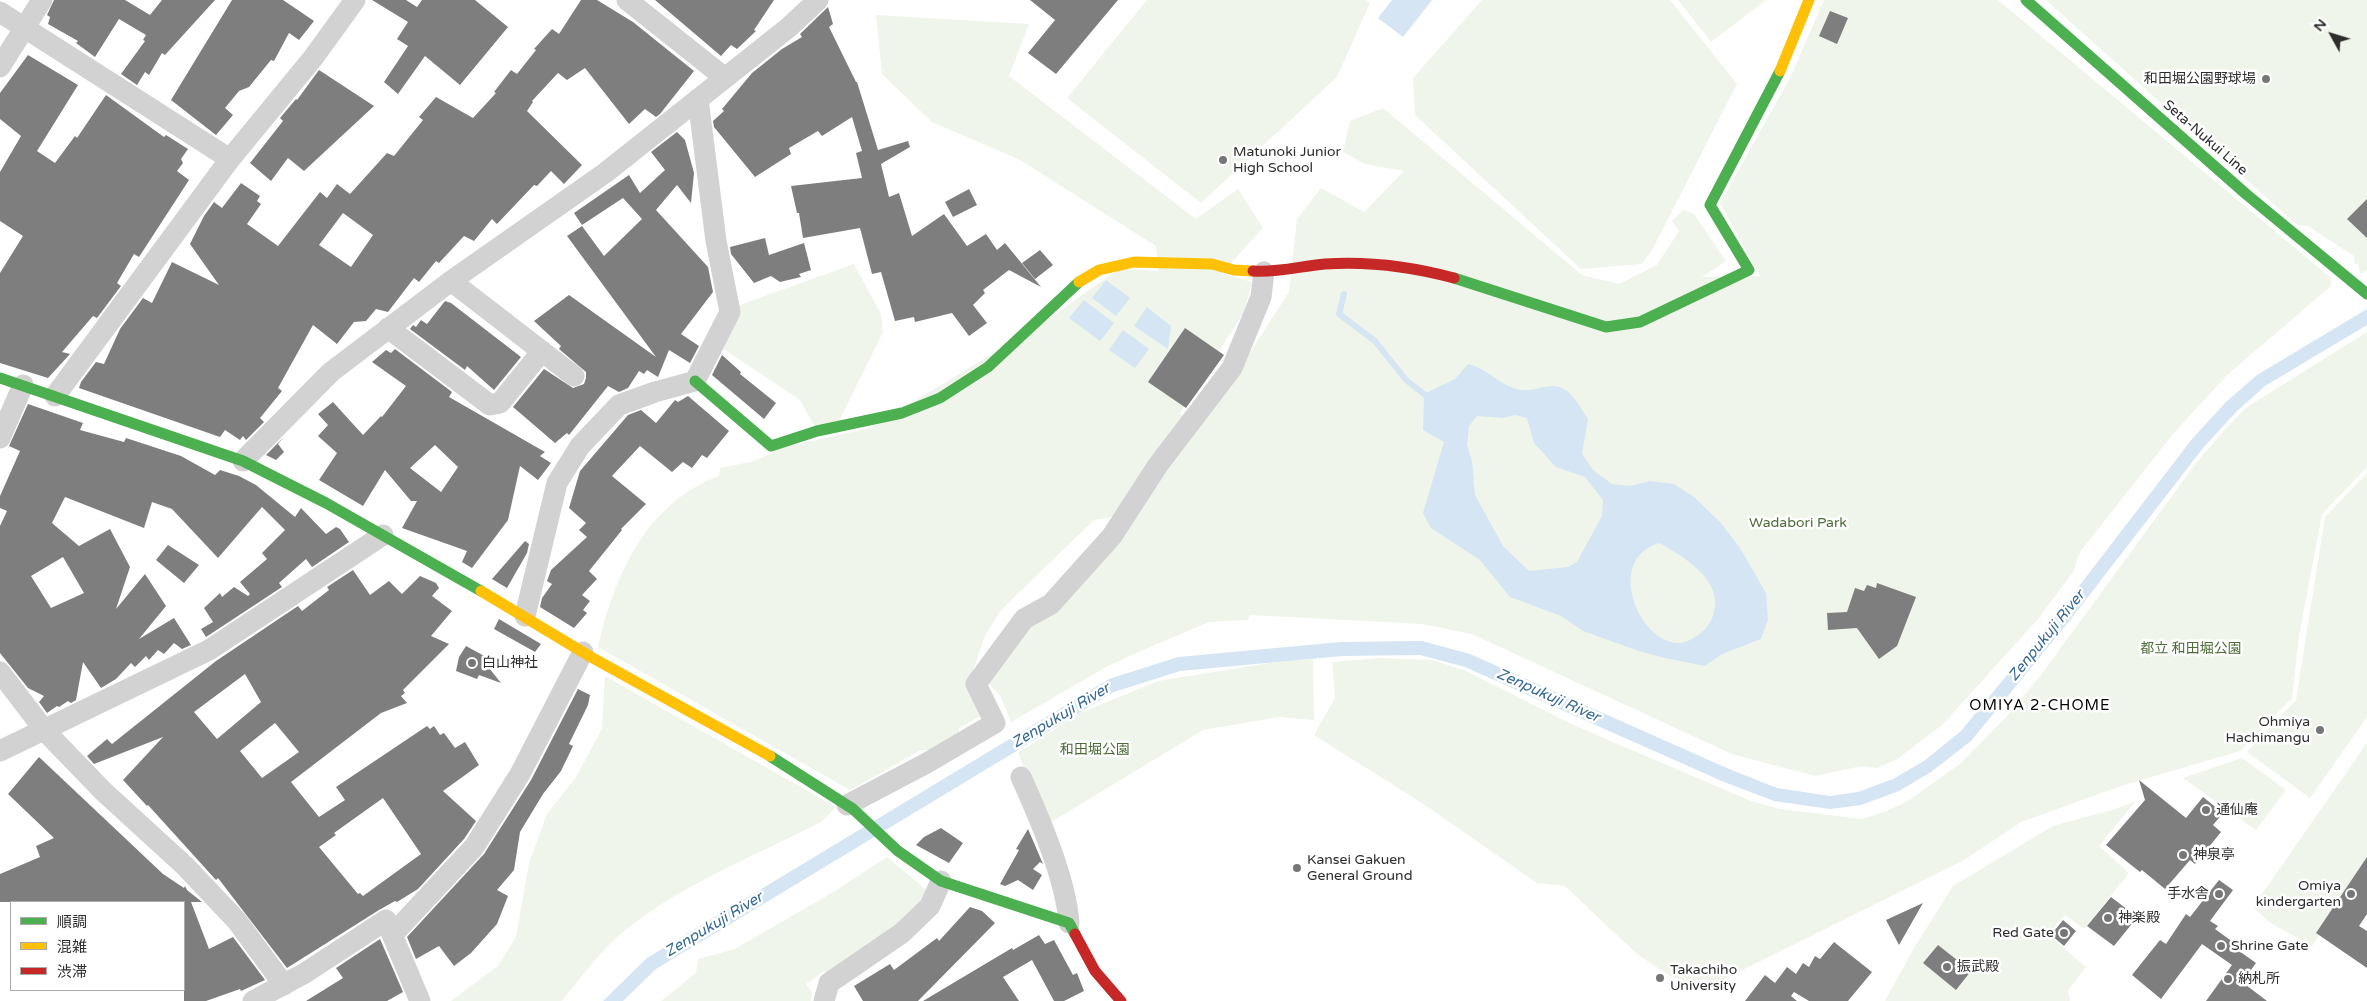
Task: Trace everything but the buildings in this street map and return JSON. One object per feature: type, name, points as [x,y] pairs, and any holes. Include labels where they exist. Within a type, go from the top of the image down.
[{"type":"street","points":[[0,67],[42,0]]},
{"type":"street","points":[[55,396],[230,159],[313,58],[355,0]]},
{"type":"street","points":[[627,0],[725,78]]},
{"type":"street","points":[[243,461],[331,372],[450,281],[605,173],[788,28],[818,0]]},
{"type":"street","points":[[695,381],[772,446],[817,431],[902,413],[940,398],[988,368],[1074,285],[1099,270],[1134,262],[1212,264],[1234,270],[1264,272],[1326,264],[1420,269],[1472,283],[1606,327],[1640,322],[1749,270],[1710,206],[1774,84],[1809,0]]},
{"type":"street","name":"Seta-Nukui Line","points":[[2026,0],[2246,194],[2364,292]]},
{"type":"street","points":[[0,12],[230,159]]},
{"type":"street","points":[[525,616],[557,483],[580,446],[618,405],[654,392],[695,381],[730,312],[716,241],[698,100]]},
{"type":"street","points":[[850,807],[994,724],[976,684],[1024,620],[1051,604],[1112,536],[1158,465],[1232,368],[1261,297],[1264,272]]},
{"type":"street","points":[[450,281],[574,376]]},
{"type":"street","points":[[388,328],[490,405],[500,404],[542,351]]},
{"type":"street","points":[[0,378],[243,461],[383,535],[525,616],[582,652],[772,757],[850,807],[892,845],[931,876],[941,881],[1069,923]]},
{"type":"street","points":[[0,438],[23,385]]},
{"type":"street","points":[[0,752],[209,650],[383,535]]},
{"type":"street","points":[[393,934],[474,847],[520,774],[582,652]]},
{"type":"street","points":[[0,672],[45,731],[103,791],[185,866],[238,921],[284,985]]},
{"type":"street","points":[[1021,776],[1036,809],[1068,903],[1069,923],[1095,971],[1121,1001]]},
{"type":"street","points":[[824,1001],[829,983],[902,933],[930,906],[941,881]]},
{"type":"street","points":[[257,1000],[386,920],[420,1001]]},
{"type":"green space","name":"Matunoki Junior High School","points":[[1147,0],[1366,0],[1370,3],[1337,77],[1201,203],[1067,98]]},
{"type":"green space","points":[[1482,0],[1670,0],[1737,84],[1652,250],[1642,264],[1581,269],[1415,115],[1413,78]]},
{"type":"green space","points":[[1678,0],[1766,0],[1711,42]]},
{"type":"green space","name":"Wadabori Park","points":[[1824,0],[1998,0],[2331,278],[2331,286],[2227,375],[2173,434],[2080,552],[2073,572],[2038,619],[1943,724],[1896,760],[1877,768],[1862,766],[1815,776],[1732,754],[1472,634],[1422,624],[1250,615],[1248,620],[1209,622],[1143,650],[1108,666],[1011,722],[1000,695],[989,684],[1028,627],[1143,505],[1107,518],[1094,520],[1000,611],[985,636],[968,685],[982,715],[959,728],[959,733],[933,750],[921,750],[850,790],[598,647],[613,594],[637,545],[653,523],[672,504],[693,488],[719,476],[720,468],[755,461],[784,447],[870,428],[1038,326],[1119,269],[1159,271],[1156,246],[1020,160],[932,122],[882,74],[876,15],[1029,24],[1009,76],[1196,219],[1238,189],[1263,228],[1222,273],[1252,282],[1244,312],[1179,414],[1186,417],[1236,374],[1289,292],[1297,219],[1321,188],[1364,212],[1404,171],[1365,164],[1343,152],[1350,121],[1383,108],[1582,275],[1619,284],[1657,265],[1679,231],[1672,221],[1683,210],[1694,214],[1726,261],[1702,277],[1760,276],[1720,203],[1790,78]]},
{"type":"green space","name":"和田堀公園野球場","points":[[2046,0],[2367,0],[2367,270],[2360,274],[2358,263],[2355,265],[2354,256],[2308,226],[2297,225]]},
{"type":"green space","points":[[854,264],[881,314],[883,332],[836,427],[817,431],[800,400],[716,344],[734,307]]},
{"type":"green space","name":"都立 和田堀公園","points":[[2367,332],[2367,467],[2322,514],[2299,636],[2292,698],[2240,751],[2124,785],[2021,822],[1964,860],[1712,985],[1705,980],[1684,981],[1670,976],[1637,954],[1565,886],[1537,883],[1425,805],[1314,735],[1335,698],[1332,662],[1381,658],[1433,660],[1466,671],[1571,724],[1751,801],[1780,809],[1862,819],[1887,811],[1908,801],[1961,763],[2009,714],[2041,675],[2196,463],[2247,407]]},
{"type":"green space","points":[[2367,473],[2367,717],[2310,798],[2247,752],[2296,700],[2325,517]]},
{"type":"green space","name":"和田堀公園","points":[[1313,659],[1314,720],[1279,717],[1203,730],[1048,824],[1018,753],[1080,713],[1158,681],[1276,662]]},
{"type":"green space","points":[[605,676],[836,807],[821,822],[697,883],[650,912],[610,944],[562,1001],[451,1001],[498,966],[516,937],[529,863],[547,814],[576,777],[602,729]]},
{"type":"green space","points":[[2367,743],[2367,862],[2312,946],[2269,922],[2253,907]]},
{"type":"green space","points":[[2242,758],[2286,790],[2256,830],[2183,778]]},
{"type":"green space","points":[[2136,801],[2099,846],[2129,873],[2084,929],[2065,915],[2048,934],[2086,967],[2068,990],[2070,1001],[1885,1001],[1914,948],[1953,886],[2053,826],[2115,809]]},
{"type":"green space","points":[[887,857],[929,892],[894,927],[828,974],[824,971],[806,984],[812,993],[811,1001],[661,1001],[696,973],[698,959],[735,949],[835,891]]},
{"type":"water","points":[[1392,0],[1432,0],[1403,37],[1378,18]]},
{"type":"water","points":[[1106,280],[1130,298],[1116,316],[1092,298]]},
{"type":"water","points":[[1084,300],[1114,323],[1100,341],[1069,318]]},
{"type":"water","points":[[1147,307],[1171,326],[1168,349],[1134,326]]},
{"type":"water","name":"Zenpukuji River","points":[[2367,309],[2367,325],[2265,386],[2236,412],[2203,448],[2071,619],[1971,741],[1931,772],[1899,791],[1861,805],[1830,809],[1774,801],[1724,782],[1465,667],[1420,655],[1342,656],[1180,671],[1114,692],[656,969],[623,1001],[603,1001],[647,958],[1109,679],[1178,657],[1341,642],[1422,641],[1470,654],[1729,769],[1777,788],[1830,796],[1858,792],[1893,779],[1924,761],[1961,731],[2060,611],[2192,439],[2226,402],[2257,375]]},
{"type":"water","points":[[1123,330],[1149,349],[1135,368],[1109,350]]},
{"type":"water","points":[[1468,364],[1482,369],[1514,388],[1527,390],[1554,386],[1564,389],[1568,391],[1588,419],[1582,454],[1593,470],[1612,484],[1630,486],[1650,481],[1674,484],[1694,497],[1720,522],[1740,548],[1766,593],[1768,620],[1761,639],[1722,654],[1705,666],[1639,651],[1583,631],[1561,616],[1510,597],[1480,560],[1431,528],[1423,513],[1444,442],[1423,430],[1424,394],[1455,379]],"holes":[[[1515,415],[1527,418],[1534,443],[1556,467],[1585,477],[1603,500],[1602,516],[1577,562],[1568,567],[1529,571],[1503,546],[1475,495],[1472,461],[1467,445],[1469,426],[1477,416],[1503,418]],[[1659,543],[1699,570],[1713,590],[1715,600],[1711,621],[1702,632],[1690,640],[1674,643],[1659,636],[1646,624],[1636,606],[1631,588],[1632,569],[1641,553]]]},
{"type":"waterway","points":[[1344,294],[1339,314],[1375,341],[1406,380],[1424,394]]},
{"type":"traffic: fast","points":[[2026,0],[2246,194],[2367,294]]},
{"type":"traffic: fast","points":[[1454,278],[1606,327],[1640,322],[1749,270],[1710,205],[1780,71]]},
{"type":"traffic: fast","points":[[695,381],[771,446],[817,431],[902,413],[940,398],[988,367],[1079,282]]},
{"type":"traffic: fast","points":[[0,378],[243,461],[326,503],[481,591]]},
{"type":"traffic: fast","points":[[770,756],[853,809],[898,851],[941,881],[1069,923],[1075,934]]},
{"type":"traffic: slow","points":[[1780,71],[1809,0]]},
{"type":"traffic: slow","points":[[1079,282],[1099,270],[1134,262],[1212,264],[1234,270],[1253,271]]},
{"type":"traffic: slow","points":[[481,591],[591,657],[770,756]]},
{"type":"traffic: jam","points":[[1253,271],[1280,270],[1325,264],[1358,263],[1407,268],[1454,278]]},
{"type":"traffic: jam","points":[[1075,934],[1095,971],[1121,1001]]},
{"type":"place","name":"和田堀公園野球場","points":[[2266,79]]},
{"type":"place","name":"Matunoki Junior High School","points":[[1223,160]]},
{"type":"place","name":"白山神社","points":[[472,663]]},
{"type":"place","name":"Ohmiya Hachimangu","points":[[2320,730]]},
{"type":"place","name":"通仙庵","points":[[2206,810]]},
{"type":"place","name":"神泉亭","points":[[2183,855]]},
{"type":"place","name":"Kansei Gakuen General Ground","points":[[1297,868]]},
{"type":"place","name":"手水舎","points":[[2219,894]]},
{"type":"place","name":"Omiya kindergarten","points":[[2351,894]]},
{"type":"place","name":"神楽殿","points":[[2108,918]]},
{"type":"place","name":"Red Gate","points":[[2064,933]]},
{"type":"place","name":"Shrine Gate","points":[[2221,946]]},
{"type":"place","name":"振武殿","points":[[1947,967]]},
{"type":"place","name":"Takachiho University","points":[[1660,978]]},
{"type":"place","name":"納札所","points":[[2228,979]]},
{"type":"district","name":"OMIYA 2-CHOME","points":[[2040,706]]}]
